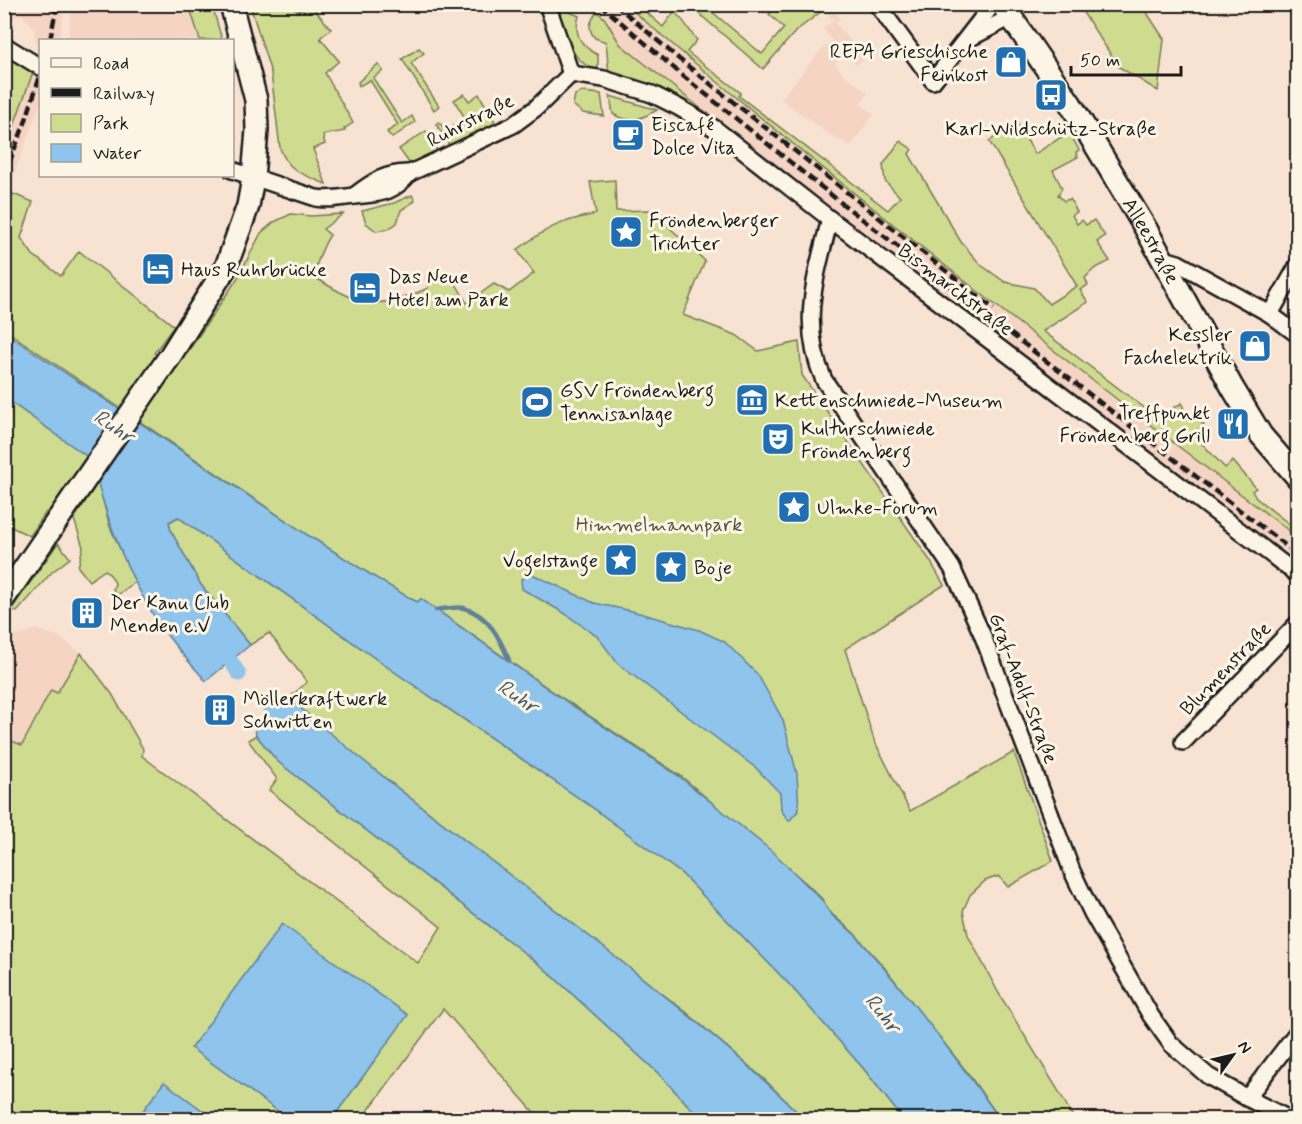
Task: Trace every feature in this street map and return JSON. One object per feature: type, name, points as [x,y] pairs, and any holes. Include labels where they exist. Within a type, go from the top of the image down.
[{"type":"main road","points":[[4,598],[180,341],[226,267],[248,206],[257,130],[256,99],[231,4]]},
{"type":"main road","name":"Alleestraße","points":[[1007,11],[1070,103],[1146,229],[1232,387],[1261,435],[1298,478]]},
{"type":"street","points":[[547,4],[571,74]]},
{"type":"street","points":[[877,4],[933,81],[993,4]]},
{"type":"street","points":[[964,41],[1007,11]]},
{"type":"street","points":[[4,45],[39,66]]},
{"type":"street","name":"Ruhrstraße","points":[[234,171],[316,198],[330,200],[354,196],[385,176],[397,172],[410,173],[513,125],[537,108],[571,74]]},
{"type":"street","name":"Bismarckstraße","points":[[571,74],[604,79],[652,94],[678,106],[714,128],[1298,575]]},
{"type":"street","name":"Graf-Adolf-Straße","points":[[830,219],[812,294],[811,341],[816,362],[824,380],[952,568],[982,634],[1072,872],[1092,913],[1151,1016],[1171,1044],[1216,1081],[1291,1119]]},
{"type":"street","points":[[1161,258],[1178,263],[1270,314],[1298,335]]},
{"type":"street","points":[[1270,314],[1298,265]]},
{"type":"street","name":"Blumenstraße","points":[[1183,742],[1298,623]]},
{"type":"street","points":[[1247,1098],[1298,1031]]},
{"type":"shaded area","points":[[72,4],[189,5],[200,39],[68,39]]},
{"type":"shaded area","points":[[5,5],[65,5],[59,39],[39,39],[39,58],[34,28],[21,14],[5,23]]},
{"type":"shaded area","points":[[590,5],[625,5],[736,99],[878,212],[1297,537],[1297,565],[714,119],[620,44],[606,19]]},
{"type":"shaded area","points":[[829,5],[840,19],[835,22],[864,59],[856,65],[848,54],[835,63],[843,74],[868,93],[860,104],[874,114],[851,146],[830,135],[781,99],[820,51],[832,41],[823,28],[833,21],[825,9]]},
{"type":"shaded area","points":[[34,69],[39,72],[39,106],[5,199],[5,151]]},
{"type":"shaded area","points":[[5,628],[20,636],[36,629],[58,636],[81,653],[57,693],[51,690],[22,745],[5,738]]},
{"type":"green space","points":[[189,5],[212,5],[222,39],[200,39]]},
{"type":"green space","points":[[250,5],[294,5],[297,12],[310,5],[318,5],[314,9],[331,29],[320,38],[339,61],[325,73],[353,123],[344,129],[345,131],[323,135],[325,144],[313,149],[326,184],[298,172],[283,156],[280,148],[271,73]]},
{"type":"green space","points":[[626,5],[638,5],[663,27],[674,12],[697,40],[687,52],[741,93],[739,96],[888,210],[900,197],[885,181],[883,165],[900,141],[912,149],[909,154],[961,242],[981,265],[1005,282],[1034,288],[1049,304],[1077,286],[989,141],[1017,123],[1035,154],[1069,132],[1079,150],[1076,152],[1078,157],[1053,170],[1062,188],[1058,195],[1064,201],[1070,199],[1077,212],[1072,215],[1077,224],[1082,220],[1086,225],[1094,220],[1105,236],[1097,242],[1110,261],[1094,269],[1085,278],[1088,285],[1080,290],[1088,302],[1043,331],[1150,412],[1154,409],[1163,418],[1172,412],[1170,410],[1182,403],[1184,411],[1204,425],[1193,434],[1225,468],[1233,461],[1256,488],[1252,491],[1256,498],[1297,530],[1297,537],[874,209]]},
{"type":"green space","points":[[689,5],[704,5],[762,54],[784,28],[769,14],[778,5],[819,5],[823,10],[796,31],[763,69]]},
{"type":"green space","points":[[1078,5],[1142,5],[1164,39],[1158,91],[1119,67]]},
{"type":"green space","points":[[558,7],[579,16],[578,34],[583,44],[598,55],[598,71],[580,61],[570,46]]},
{"type":"green space","points":[[597,11],[605,19],[620,44],[714,119],[667,92],[609,74],[606,42],[595,38],[590,28]]},
{"type":"green space","points":[[419,48],[424,53],[411,63],[439,106],[434,110],[402,59]]},
{"type":"green space","points":[[5,52],[34,69],[5,151]]},
{"type":"green space","points":[[377,65],[383,71],[373,78],[402,123],[412,116],[415,122],[392,138],[387,132],[398,125],[370,80],[359,86],[358,82]]},
{"type":"green space","points":[[582,92],[601,94],[604,116],[583,113],[573,105],[575,95]]},
{"type":"green space","points":[[464,94],[469,101],[479,94],[501,132],[454,153],[436,124],[439,122],[446,131],[465,118],[454,100]]},
{"type":"green space","points":[[610,96],[657,110],[640,118],[624,119],[613,114]]},
{"type":"green space","points":[[426,131],[442,159],[415,171],[399,149]]},
{"type":"green space","name":"Himmelmannpark","points":[[615,180],[616,211],[651,210],[705,261],[683,315],[736,335],[758,351],[799,342],[802,375],[929,559],[944,585],[845,649],[874,740],[910,811],[1014,752],[1053,861],[1008,887],[999,876],[985,881],[970,895],[963,911],[968,935],[998,992],[1074,1119],[1000,1119],[967,1072],[884,967],[854,933],[826,908],[824,901],[807,884],[681,776],[562,698],[421,599],[417,602],[309,536],[5,330],[4,199],[8,192],[33,202],[21,238],[33,255],[61,276],[79,251],[174,326],[154,353],[177,368],[237,279],[261,233],[274,222],[291,214],[311,216],[343,214],[323,229],[330,235],[313,276],[329,286],[356,299],[382,302],[411,296],[428,288],[426,277],[440,271],[451,275],[467,303],[494,284],[509,292],[534,273],[517,250],[554,226],[596,214],[590,182]]},
{"type":"green space","points":[[412,195],[415,201],[401,210],[397,223],[388,229],[376,231],[366,223],[362,211],[394,203]]},
{"type":"green space","points":[[5,398],[87,456],[53,514],[46,512],[30,536],[5,524]]},
{"type":"green space","points":[[98,482],[110,527],[135,582],[116,596],[113,590],[115,583],[105,570],[89,581],[78,567],[83,547],[74,519]]},
{"type":"green space","points":[[178,517],[383,664],[589,805],[682,874],[789,984],[863,1068],[903,1119],[804,1119],[764,1079],[686,1012],[348,750],[289,698],[307,682],[269,633],[250,645],[201,585],[171,531],[169,522]]},
{"type":"green space","points":[[58,543],[70,558],[52,572],[17,612],[11,610]]},
{"type":"green space","points":[[81,653],[112,694],[143,749],[142,756],[418,963],[441,927],[269,790],[277,779],[248,740],[256,735],[277,761],[545,969],[658,1073],[701,1119],[540,1119],[443,1009],[362,1119],[332,1119],[407,1015],[192,1048],[289,1119],[214,1119],[164,1083],[137,1119],[5,1119],[4,738],[22,745],[51,690],[57,693]]},
{"type":"water","name":"Ruhr","points":[[4,332],[309,536],[417,602],[421,599],[558,696],[680,777],[774,853],[824,902],[834,917],[858,938],[932,1027],[1000,1119],[903,1119],[863,1068],[788,983],[682,874],[589,805],[383,664],[178,517],[169,522],[171,531],[201,585],[250,645],[206,681],[167,635],[138,589],[111,526],[92,460],[5,398]]},
{"type":"water","points":[[532,574],[594,603],[699,630],[725,642],[758,675],[783,720],[797,774],[799,810],[789,821],[781,810],[780,793],[756,768],[618,664],[598,637],[564,613],[522,589],[521,579]]},
{"type":"water","points":[[289,698],[406,795],[683,1011],[757,1074],[804,1119],[701,1119],[658,1073],[545,969],[277,761],[256,735],[255,728]]},
{"type":"water","points":[[282,924],[408,1015],[332,1119],[289,1119],[191,1048]]},
{"type":"water","points":[[164,1082],[214,1119],[137,1119]]},
{"type":"waterway","points":[[436,610],[461,607],[473,611],[487,622],[509,660]]},
{"type":"waterway","points":[[220,644],[239,674]]},
{"type":"waterway","points":[[270,709],[287,726]]},
{"type":"railway","points":[[50,39],[57,4]]},
{"type":"railway","points":[[600,4],[683,76],[840,202],[1298,555]]},
{"type":"railway","points":[[615,4],[679,59],[994,309]]},
{"type":"railway","points":[[4,175],[25,123],[39,79]]},
{"type":"place","name":"REPA Grieschische Feinkost","points":[[1011,62]]},
{"type":"place","name":"Karl-Wildschütz-Straße","points":[[1051,95]]},
{"type":"place","name":"Eiscafé Dolce Vita","points":[[628,135]]},
{"type":"place","name":"Fröndenberger Trichter","points":[[626,232]]},
{"type":"place","name":"Haus Ruhrbrücke","points":[[158,269]]},
{"type":"place","name":"Das Neue Hotel am Park","points":[[365,288]]},
{"type":"place","name":"Kessler Fachelektrik","points":[[1255,346]]},
{"type":"place","name":"Kettenschmiede-Museum","points":[[752,400]]},
{"type":"place","name":"GSV Fröndenberg Tennisanlage","points":[[537,402]]},
{"type":"place","name":"Treffpunkt Fröndenberg Grill","points":[[1233,424]]},
{"type":"place","name":"Kulturschmiede Fröndenberg","points":[[778,439]]},
{"type":"place","name":"Ulmke-Forum","points":[[794,507]]},
{"type":"place","name":"Vogelstange","points":[[621,560]]},
{"type":"place","name":"Boje","points":[[671,567]]},
{"type":"place","name":"Der Kanu Club Menden e.V","points":[[87,613]]},
{"type":"place","name":"Möllerkraftwerk Schwitten","points":[[220,710]]}]
